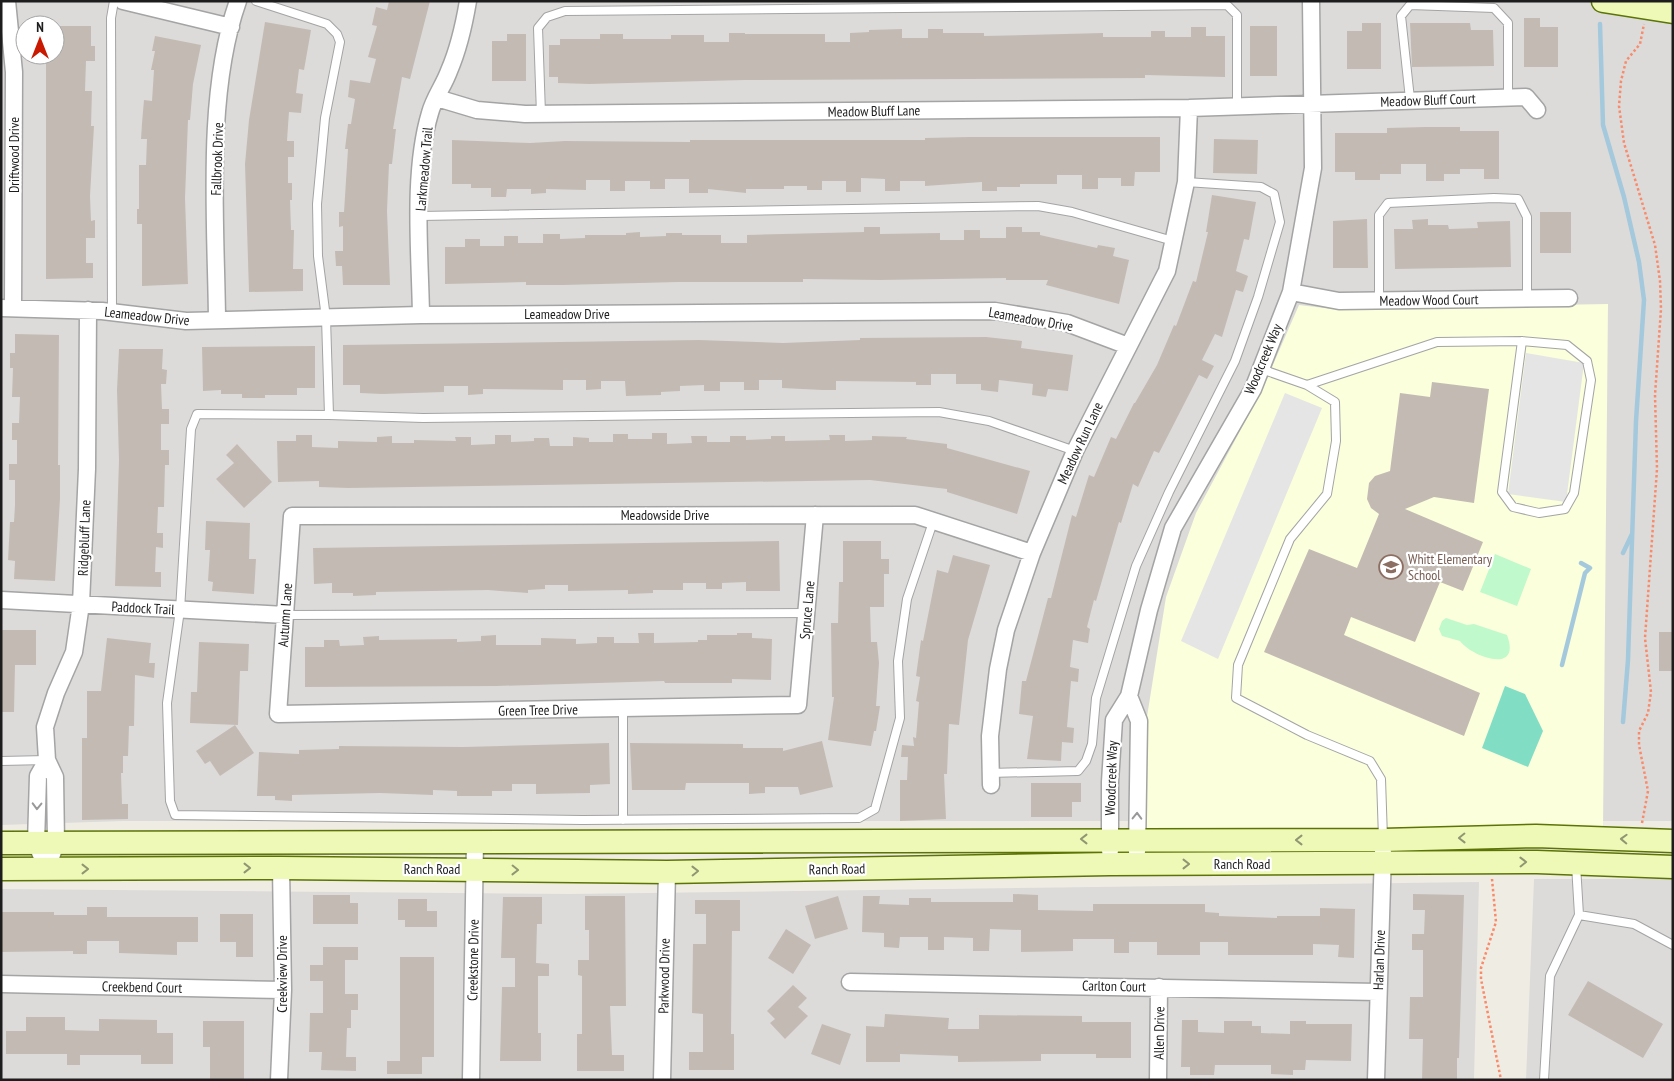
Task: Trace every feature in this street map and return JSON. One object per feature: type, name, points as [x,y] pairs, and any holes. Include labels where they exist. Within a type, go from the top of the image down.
[{"type":"main road","points":[[1603,1],[1673,12]]},
{"type":"main road","name":"Ranch Road","points":[[1,843],[1110,839],[1383,840],[1536,836],[1673,841]]},
{"type":"main road","name":"Ranch Road","points":[[1,869],[281,868],[667,872],[1110,864],[1536,862],[1673,867]]},
{"type":"street","points":[[1,2],[7,1]]},
{"type":"street","name":"Driftwood Drive","points":[[7,1],[14,72],[7,308]]},
{"type":"street","points":[[123,1],[231,27]]},
{"type":"street","name":"Fallbrook Drive","points":[[217,319],[215,149],[222,72],[238,1]]},
{"type":"street","name":"Larkmeadow Trail","points":[[421,315],[419,196],[423,151],[430,112],[462,35],[468,1]]},
{"type":"street","name":"Woodcreek Way","points":[[1110,864],[1110,782],[1114,720],[1129,696],[1149,610],[1173,528],[1253,389],[1290,292],[1313,168],[1311,1]]},
{"type":"street","name":"Meadow Bluff Court","points":[[1312,105],[1410,99],[1526,97],[1537,110]]},
{"type":"street","name":"Meadow Bluff Lane","points":[[437,98],[477,110],[541,114],[1189,108],[1312,105]]},
{"type":"street","name":"Meadow Run Lane","points":[[990,779],[990,736],[998,669],[1006,630],[1032,553],[1075,451],[1167,271],[1186,182],[1189,108]]},
{"type":"street","name":"Meadow Wood Court","points":[[1290,292],[1339,301],[1569,298]]},
{"type":"street","name":"Leameadow Drive","points":[[7,308],[88,310],[186,321],[421,315],[996,311],[1067,322],[1128,346]]},
{"type":"street","name":"Ridgebluff Lane","points":[[46,843],[55,776],[47,760],[45,727],[56,693],[74,652],[81,604],[87,469],[88,310]]},
{"type":"street","name":"Spruce Lane","points":[[798,705],[815,515]]},
{"type":"street","name":"Meadowside Drive","points":[[292,516],[915,515],[1032,553]]},
{"type":"street","name":"Autumn Lane","points":[[278,714],[292,516]]},
{"type":"street","name":"Paddock Trail","points":[[1,600],[285,615]]},
{"type":"street","name":"Woodcreek Way","points":[[1129,696],[1139,721],[1137,864]]},
{"type":"street","name":"Green Tree Drive","points":[[278,714],[798,705]]},
{"type":"street","name":"Harlan Drive","points":[[1376,1080],[1383,840]]},
{"type":"street","name":"Creekstone Drive","points":[[471,1080],[475,841]]},
{"type":"street","points":[[46,843],[47,869]]},
{"type":"street","name":"Creekview Drive","points":[[279,1080],[283,990],[281,868]]},
{"type":"street","name":"Parkwood Drive","points":[[662,1080],[667,872]]},
{"type":"street","name":"Carlton Court","points":[[850,982],[1378,992]]},
{"type":"street","name":"Creekbend Court","points":[[1,984],[283,990]]},
{"type":"street","name":"Allen Drive","points":[[1158,1080],[1159,987]]},
{"type":"lane","points":[[112,312],[112,18],[114,1]]},
{"type":"lane","points":[[256,1],[327,24],[337,34],[340,42],[325,118],[317,204],[318,256],[326,318],[329,414]]},
{"type":"lane","points":[[541,114],[538,28],[547,17],[565,11],[1227,5],[1237,15],[1237,107]]},
{"type":"lane","points":[[1410,99],[1401,16],[1410,5],[1494,8],[1508,23],[1508,98]]},
{"type":"lane","points":[[990,779],[1078,771],[1086,761],[1092,744],[1096,698],[1136,566],[1169,492],[1236,361],[1258,297],[1280,222],[1274,194],[1261,187],[1186,182]]},
{"type":"lane","points":[[1379,301],[1379,215],[1388,203],[1494,198],[1518,199],[1528,217],[1528,298]]},
{"type":"lane","points":[[420,216],[1038,206],[1072,212],[1173,241]]},
{"type":"lane","points":[[1307,384],[1437,342],[1522,341],[1567,345],[1587,361],[1590,380],[1574,493],[1565,509],[1539,513],[1513,507],[1502,492],[1522,341]]},
{"type":"lane","points":[[1261,370],[1307,384],[1336,402],[1336,441],[1327,494],[1290,539],[1238,665],[1236,698],[1307,735],[1370,760],[1381,779],[1383,840]]},
{"type":"lane","points":[[933,522],[907,599],[898,661],[900,718],[875,809],[858,818],[623,820],[174,815],[170,801],[167,703],[180,610],[191,429],[197,414],[329,414],[423,418],[939,412],[989,421],[1075,451]]},
{"type":"lane","points":[[285,615],[806,612]]},
{"type":"lane","points":[[623,709],[623,820]]},
{"type":"lane","points":[[1,761],[47,760]]},
{"type":"lane","points":[[1544,1080],[1550,976],[1579,915],[1576,863]]},
{"type":"lane","points":[[1579,915],[1634,924],[1673,946]]},
{"type":"path","points":[[1647,8],[1640,44],[1626,61],[1621,81],[1619,106],[1624,143],[1646,211],[1660,281],[1661,310],[1655,395],[1657,469],[1645,638],[1651,692],[1648,713],[1638,731],[1638,745],[1648,791],[1642,825],[1651,824]]},
{"type":"path","points":[[1492,875],[1496,922],[1484,957],[1481,979],[1501,1080]]},
{"type":"shaded area","points":[[1,1],[1673,1],[1673,821],[123,821],[1,825]]},
{"type":"shaded area","name":"Whitt Elementary School","points":[[1608,304],[1603,829],[1147,833],[1146,723],[1166,597],[1196,513],[1262,390],[1299,305],[1333,309]]},
{"type":"shaded area","points":[[1526,353],[1584,363],[1566,502],[1508,494]]},
{"type":"shaded area","points":[[1285,393],[1322,408],[1218,659],[1181,641]]},
{"type":"shaded area","points":[[1534,879],[1673,879],[1673,1080],[1526,1080]]},
{"type":"shaded area","points":[[1479,882],[1474,1080],[1,1080],[1,889],[570,894]]},
{"type":"green space","points":[[1495,554],[1531,569],[1517,606],[1480,592]]},
{"type":"green space","points":[[1446,618],[1467,625],[1474,624],[1507,635],[1510,647],[1508,655],[1502,659],[1484,657],[1466,647],[1460,641],[1442,636],[1439,629],[1442,621]]},
{"type":"green space","points":[[1505,686],[1525,694],[1543,731],[1528,767],[1482,748]]},
{"type":"building","points":[[389,1],[430,1],[410,79],[402,77],[393,129],[396,129],[392,164],[389,164],[387,211],[390,285],[343,285],[342,266],[336,266],[335,251],[343,251],[343,226],[339,227],[339,212],[344,212],[348,149],[345,149],[348,124],[351,124],[355,99],[348,97],[350,80],[370,83],[376,59],[368,57],[377,26],[372,25],[376,7],[387,10]]},
{"type":"building","points":[[1524,18],[1540,18],[1540,27],[1558,27],[1558,67],[1524,67]]},
{"type":"building","points":[[265,22],[311,30],[304,70],[299,69],[296,93],[303,94],[301,113],[289,112],[287,141],[294,141],[294,157],[288,157],[288,183],[292,183],[292,200],[290,200],[291,230],[294,230],[293,269],[303,269],[303,291],[249,292],[245,164],[249,120]]},
{"type":"building","points":[[1362,23],[1381,23],[1381,69],[1347,69],[1347,31],[1362,31]]},
{"type":"building","points":[[1410,23],[1470,23],[1471,30],[1493,30],[1494,66],[1412,67]]},
{"type":"building","points":[[65,26],[91,26],[91,46],[95,46],[95,61],[86,61],[85,91],[92,91],[91,126],[94,126],[90,196],[91,221],[95,220],[95,238],[86,238],[86,263],[93,263],[93,278],[46,279],[46,65],[65,65]]},
{"type":"building","points":[[1250,26],[1277,26],[1277,76],[1250,76]]},
{"type":"building","points":[[1191,27],[1206,27],[1206,36],[1225,36],[1225,77],[1145,75],[1145,78],[745,80],[589,84],[558,83],[558,77],[549,77],[549,45],[560,45],[560,39],[600,39],[600,34],[623,34],[623,39],[671,39],[671,35],[704,35],[704,42],[729,42],[729,33],[825,34],[825,42],[850,42],[850,33],[869,32],[869,30],[902,29],[902,38],[928,38],[928,29],[943,29],[943,33],[984,33],[984,36],[1103,33],[1103,37],[1151,37],[1151,31],[1165,31],[1165,37],[1191,37]]},
{"type":"building","points":[[507,34],[526,34],[526,81],[492,81],[492,41],[507,41]]},
{"type":"building","points":[[155,36],[201,45],[193,84],[190,120],[188,120],[185,198],[188,284],[142,286],[142,224],[137,224],[139,165],[146,165],[147,139],[141,139],[142,123],[144,100],[152,101],[154,70],[151,70],[155,51],[152,51]]},
{"type":"building","points":[[1460,127],[1460,131],[1499,131],[1499,179],[1484,179],[1484,169],[1460,169],[1460,174],[1444,174],[1444,181],[1426,181],[1426,164],[1401,164],[1401,174],[1380,174],[1380,180],[1355,180],[1355,172],[1335,172],[1335,133],[1387,133],[1387,128]]},
{"type":"building","points":[[1160,137],[1160,172],[1135,172],[1134,186],[1121,186],[1121,178],[1098,178],[1098,189],[1082,189],[1082,175],[1057,175],[1057,184],[1020,184],[1020,187],[997,187],[997,191],[982,191],[982,182],[925,186],[925,181],[900,181],[900,191],[885,191],[885,179],[861,178],[861,192],[846,192],[846,181],[822,181],[822,190],[807,190],[807,186],[784,186],[784,189],[746,189],[746,193],[708,189],[708,193],[689,193],[689,179],[665,179],[665,189],[650,189],[650,181],[625,181],[625,191],[610,191],[610,180],[586,180],[586,190],[546,189],[546,193],[531,194],[531,189],[507,189],[506,197],[491,197],[491,188],[471,188],[471,184],[452,184],[452,140],[530,143],[565,141],[690,142],[690,140],[925,140],[925,138]]},
{"type":"building","points":[[1214,139],[1258,140],[1257,174],[1213,173]]},
{"type":"building","points":[[1212,195],[1256,202],[1249,240],[1244,239],[1236,271],[1248,276],[1243,292],[1236,290],[1222,337],[1215,334],[1202,360],[1214,366],[1207,379],[1199,375],[1159,453],[1154,451],[1138,487],[1133,484],[1121,523],[1119,522],[1096,601],[1094,600],[1087,627],[1090,629],[1088,643],[1073,640],[1070,667],[1079,669],[1078,682],[1071,681],[1067,727],[1074,728],[1073,743],[1062,742],[1061,761],[1027,759],[1033,716],[1019,714],[1022,681],[1026,681],[1048,598],[1051,598],[1072,515],[1076,517],[1089,475],[1094,477],[1111,437],[1116,439],[1134,403],[1157,365],[1174,325],[1176,326],[1193,281],[1196,282],[1208,232],[1206,232]]},
{"type":"building","points":[[1540,212],[1571,212],[1571,253],[1540,253]]},
{"type":"building","points":[[1367,219],[1368,268],[1333,268],[1333,221]]},
{"type":"building","points":[[1428,219],[1428,225],[1448,225],[1449,229],[1478,228],[1477,222],[1510,221],[1511,267],[1395,269],[1394,229],[1413,229],[1412,220]]},
{"type":"building","points":[[864,227],[880,227],[880,234],[940,233],[940,240],[964,240],[964,230],[980,230],[980,238],[1006,238],[1006,227],[1022,227],[1022,232],[1040,232],[1040,235],[1097,248],[1098,245],[1115,248],[1113,256],[1129,260],[1119,304],[1046,285],[1048,280],[1006,280],[1006,278],[803,279],[803,282],[678,282],[563,285],[526,285],[526,282],[445,284],[445,247],[465,247],[465,239],[480,239],[480,246],[504,246],[504,236],[518,236],[518,243],[543,243],[543,234],[560,234],[560,239],[585,238],[585,235],[626,235],[626,233],[640,232],[640,237],[666,236],[666,233],[721,235],[721,243],[747,243],[747,235],[864,232]]},
{"type":"building","points":[[15,334],[59,335],[58,465],[60,465],[60,499],[55,581],[14,579],[15,561],[8,560],[10,522],[14,522],[15,505],[15,480],[9,480],[9,464],[17,464],[17,440],[12,440],[12,423],[19,423],[20,397],[12,397],[13,368],[10,368],[10,353],[15,353]]},
{"type":"building","points":[[986,337],[1022,341],[1021,348],[1073,355],[1068,391],[1048,389],[1046,397],[1032,395],[1033,384],[999,380],[998,392],[981,390],[981,384],[956,384],[956,374],[931,374],[931,385],[916,385],[916,382],[836,381],[836,390],[822,390],[782,388],[782,380],[759,380],[759,390],[744,390],[744,382],[720,382],[720,391],[704,391],[704,385],[680,386],[680,391],[661,392],[661,395],[626,396],[625,381],[601,381],[601,389],[586,390],[586,380],[563,380],[563,390],[483,389],[483,394],[468,395],[468,386],[444,386],[444,392],[382,394],[360,393],[360,385],[343,385],[343,345],[699,340],[783,343],[860,340],[860,338]]},
{"type":"building","points":[[315,346],[315,388],[297,388],[297,395],[265,395],[265,398],[242,398],[242,394],[221,394],[221,390],[203,391],[202,347]]},
{"type":"building","points":[[119,349],[163,349],[162,369],[167,370],[166,384],[161,384],[162,409],[169,409],[169,424],[161,424],[161,450],[169,450],[169,465],[165,465],[164,507],[158,507],[157,533],[163,533],[163,548],[156,547],[155,572],[161,572],[161,587],[115,586],[119,460],[117,390]]},
{"type":"building","points":[[1432,382],[1489,389],[1474,503],[1434,497],[1405,509],[1483,542],[1463,591],[1440,582],[1415,642],[1351,617],[1344,635],[1480,693],[1464,736],[1264,652],[1309,549],[1357,568],[1379,514],[1371,508],[1367,499],[1369,483],[1375,476],[1390,471],[1400,393],[1430,397]]},
{"type":"building","points":[[652,433],[667,433],[667,444],[692,443],[691,436],[707,436],[707,442],[730,442],[730,436],[746,436],[746,440],[771,439],[771,436],[785,436],[785,441],[830,440],[829,435],[845,435],[845,441],[872,440],[872,436],[907,437],[906,439],[947,444],[947,448],[1030,471],[1017,514],[947,492],[947,489],[870,480],[348,488],[319,487],[319,481],[278,482],[277,441],[296,441],[296,435],[312,435],[312,447],[338,448],[338,441],[377,442],[377,437],[392,436],[392,443],[414,443],[414,440],[456,441],[455,437],[471,437],[471,445],[495,444],[495,435],[511,435],[511,442],[534,441],[534,438],[549,438],[550,446],[573,446],[573,437],[589,438],[589,442],[613,442],[613,434],[628,434],[628,439],[652,439]]},
{"type":"building","points":[[237,444],[272,482],[244,508],[216,479],[234,463],[226,455]]},
{"type":"building","points":[[206,521],[250,523],[249,559],[256,559],[254,594],[212,591],[213,582],[208,581],[210,550],[205,550]]},
{"type":"building","points":[[779,541],[780,591],[746,591],[746,582],[722,583],[722,589],[706,589],[706,583],[683,583],[683,590],[653,590],[653,593],[628,594],[628,590],[568,591],[568,585],[545,585],[545,589],[528,590],[528,593],[488,590],[376,592],[376,595],[353,596],[353,593],[332,593],[332,583],[314,584],[313,548]]},
{"type":"building","points":[[843,541],[881,541],[881,559],[889,559],[889,574],[884,574],[884,607],[870,607],[871,642],[877,642],[879,663],[876,706],[880,706],[876,731],[874,731],[871,746],[828,740],[834,697],[832,697],[831,623],[838,623],[839,582],[843,582]]},
{"type":"building","points":[[953,555],[990,565],[968,640],[959,725],[949,724],[947,774],[944,774],[946,819],[900,821],[900,780],[907,780],[908,757],[901,757],[902,745],[914,746],[913,737],[916,738],[919,702],[916,701],[920,677],[916,676],[921,640],[923,641],[937,570],[948,573]]},
{"type":"building","points":[[1,630],[36,630],[36,665],[15,665],[14,712],[1,712]]},
{"type":"building","points":[[1659,632],[1673,632],[1673,671],[1659,671]]},
{"type":"building","points":[[638,633],[654,633],[654,643],[698,642],[698,640],[707,640],[707,635],[737,635],[737,633],[752,633],[752,638],[772,639],[771,680],[732,679],[732,683],[665,683],[664,681],[496,686],[305,687],[305,647],[324,647],[324,640],[339,640],[340,646],[364,645],[363,637],[379,636],[379,640],[457,639],[457,642],[481,641],[481,636],[496,635],[496,645],[541,645],[541,638],[576,639],[576,644],[597,643],[597,637],[614,637],[614,643],[639,643]]},
{"type":"building","points":[[107,638],[151,643],[149,663],[155,663],[154,678],[135,675],[134,726],[129,726],[128,756],[123,756],[123,773],[121,773],[122,804],[128,804],[128,819],[82,820],[82,738],[87,738],[87,691],[101,691]]},
{"type":"building","points":[[199,642],[249,644],[248,671],[240,671],[238,725],[190,723],[191,692],[197,692]]},
{"type":"building","points":[[235,725],[254,753],[220,776],[210,761],[205,764],[196,751]]},
{"type":"building","points":[[822,741],[833,787],[800,795],[798,787],[765,787],[765,793],[749,794],[749,783],[686,783],[685,790],[632,790],[630,743],[743,744],[743,748],[783,748],[783,751]]},
{"type":"building","points":[[609,743],[610,784],[590,785],[590,793],[536,794],[536,784],[512,784],[512,791],[492,791],[492,796],[457,796],[457,791],[433,790],[433,795],[380,793],[292,795],[292,801],[275,800],[275,796],[257,796],[259,752],[299,754],[299,750],[339,749],[339,746],[463,747]]},
{"type":"building","points":[[1031,783],[1081,783],[1081,802],[1072,802],[1072,817],[1031,817]]},
{"type":"building","points":[[1013,894],[1038,895],[1038,910],[1093,911],[1093,904],[1205,904],[1205,912],[1219,913],[1219,916],[1277,918],[1277,916],[1320,916],[1320,908],[1355,909],[1354,958],[1338,957],[1339,945],[1313,944],[1313,955],[1228,955],[1228,942],[1200,942],[1200,955],[1157,955],[1157,942],[1129,942],[1129,953],[1114,953],[1114,939],[1073,939],[1073,951],[1021,952],[1021,930],[990,929],[989,951],[973,951],[973,938],[944,937],[944,950],[928,950],[928,937],[900,937],[899,948],[884,947],[884,933],[862,932],[863,896],[880,896],[879,904],[909,905],[909,898],[931,898],[931,902],[1013,902]]},
{"type":"building","points":[[1413,894],[1464,895],[1457,1080],[1422,1080],[1423,1039],[1409,1039],[1410,997],[1423,997],[1423,950],[1412,950],[1412,934],[1424,934],[1425,910],[1413,910]]},
{"type":"building","points":[[313,895],[350,895],[350,903],[358,903],[358,924],[313,924]]},
{"type":"building","points":[[585,896],[625,896],[626,1006],[610,1006],[612,1055],[624,1055],[624,1071],[577,1071],[577,1034],[582,1034],[582,976],[578,975],[578,960],[589,960],[589,930],[585,930]]},
{"type":"building","points":[[838,896],[848,929],[815,939],[805,906]]},
{"type":"building","points":[[503,897],[542,897],[542,924],[537,924],[536,963],[549,964],[549,976],[538,976],[538,1033],[541,1033],[541,1061],[500,1061],[502,987],[515,987],[515,958],[501,958]]},
{"type":"building","points":[[398,899],[427,899],[427,911],[437,911],[437,927],[405,927],[405,920],[398,920]]},
{"type":"building","points":[[695,900],[740,900],[740,931],[732,931],[731,1034],[734,1034],[734,1070],[689,1070],[689,1052],[703,1052],[703,1014],[692,1013],[693,944],[706,944],[706,914],[695,914]]},
{"type":"building","points":[[87,907],[107,907],[107,917],[198,917],[198,942],[177,942],[177,955],[119,953],[119,941],[87,941],[87,954],[73,954],[73,951],[1,952],[1,912],[54,912],[54,915],[87,915]]},
{"type":"building","points":[[220,914],[253,914],[253,957],[236,957],[236,942],[220,942]]},
{"type":"building","points":[[786,929],[811,945],[793,974],[768,958]]},
{"type":"building","points":[[323,947],[358,947],[358,960],[345,960],[345,994],[358,994],[358,1010],[351,1010],[351,1028],[347,1028],[346,1057],[356,1057],[356,1071],[321,1070],[322,1052],[309,1052],[310,1013],[323,1013],[323,981],[310,981],[310,965],[323,965]]},
{"type":"building","points":[[400,957],[434,957],[434,1057],[422,1057],[422,1074],[387,1074],[387,1061],[400,1061]]},
{"type":"building","points":[[1588,981],[1663,1024],[1643,1058],[1568,1015]]},
{"type":"building","points":[[793,985],[807,998],[798,1007],[808,1016],[785,1039],[770,1023],[775,1019],[767,1011]]},
{"type":"building","points":[[885,1014],[949,1018],[948,1029],[979,1029],[979,1015],[1082,1016],[1082,1022],[1131,1022],[1131,1058],[1096,1058],[1096,1054],[1041,1054],[1041,1061],[958,1062],[958,1056],[900,1054],[900,1062],[866,1062],[866,1026],[884,1027]]},
{"type":"building","points":[[26,1017],[65,1017],[65,1030],[99,1031],[99,1019],[157,1020],[157,1033],[173,1033],[173,1064],[141,1064],[141,1055],[80,1055],[80,1065],[67,1065],[67,1054],[6,1054],[6,1031],[26,1031]]},
{"type":"building","points":[[1182,1020],[1198,1020],[1198,1032],[1224,1033],[1224,1021],[1252,1021],[1252,1026],[1261,1026],[1261,1033],[1290,1034],[1290,1021],[1306,1021],[1306,1024],[1352,1024],[1351,1061],[1306,1060],[1305,1070],[1293,1070],[1293,1075],[1271,1074],[1271,1065],[1215,1065],[1214,1075],[1190,1075],[1190,1067],[1181,1067]]},
{"type":"building","points":[[203,1021],[244,1021],[244,1079],[210,1080],[210,1047],[203,1047]]},
{"type":"building","points":[[822,1024],[851,1034],[840,1065],[811,1054]]},
{"type":"waterway","points":[[1600,24],[1603,125],[1624,197],[1639,262],[1644,300],[1636,421],[1628,660],[1623,722]]},
{"type":"waterway","points":[[1623,553],[1632,534]]},
{"type":"waterway","points":[[1562,665],[1585,573],[1590,568],[1581,563]]},
{"type":"place","name":"Whitt Elementary School","points":[[1391,567]]}]
